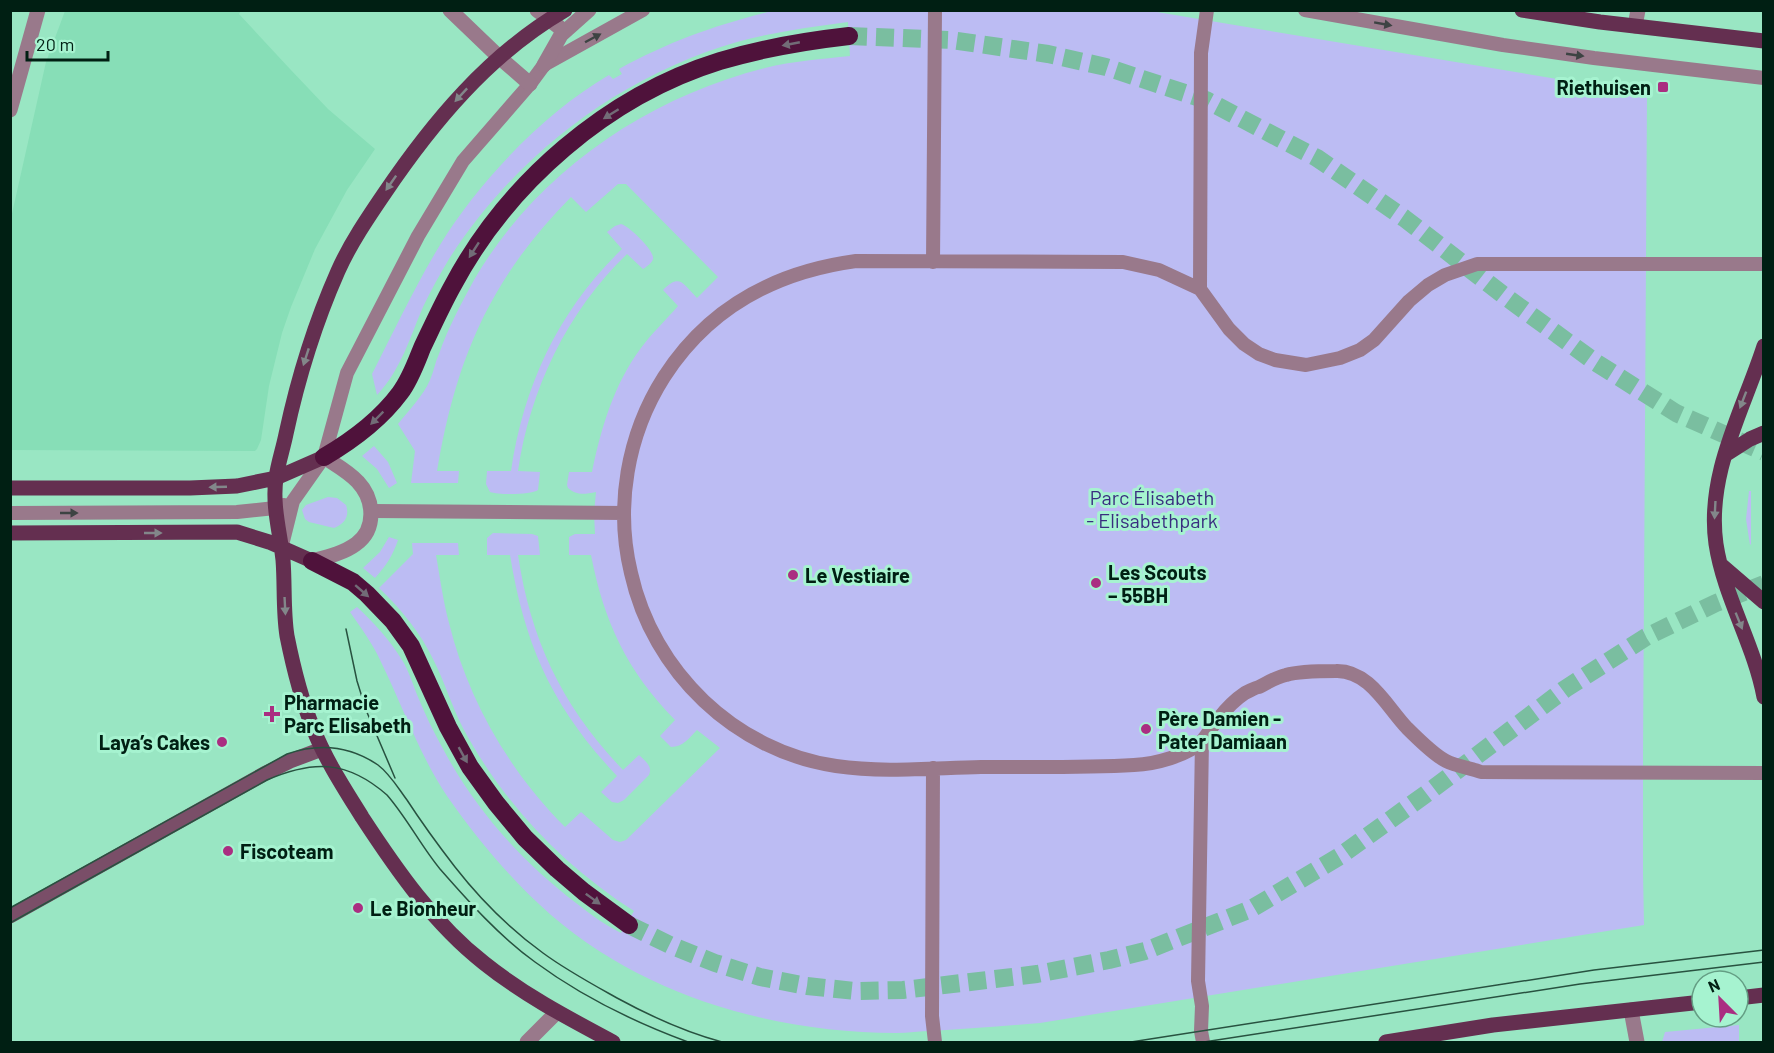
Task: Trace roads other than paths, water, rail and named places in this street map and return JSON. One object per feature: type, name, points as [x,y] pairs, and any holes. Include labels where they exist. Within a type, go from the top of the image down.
[{"type":"highway","points":[[324,457],[350,442],[373,423],[400,393],[410,377],[452,286],[475,248],[531,179],[564,149],[637,98],[676,78],[718,62],[761,50],[805,41],[849,36]]},
{"type":"highway","points":[[312,561],[352,582],[393,621],[411,646],[448,727],[470,767],[496,803],[525,838],[557,869],[629,925]]},
{"type":"main road","points":[[565,10],[543,15],[450,107],[395,177],[364,224],[339,269],[304,363],[276,478],[275,508],[282,548],[287,634],[308,715],[322,749],[342,785],[378,841],[429,908],[482,962],[527,995],[614,1042]]},
{"type":"main road","points":[[1522,10],[1764,41]]},
{"type":"main road","points":[[1764,346],[1725,455],[1717,486],[1714,521],[1721,565],[1733,605],[1756,663],[1764,697]]},
{"type":"main road","points":[[1725,455],[1764,433]]},
{"type":"main road","points":[[10,489],[237,486],[276,478],[324,457]]},
{"type":"main road","points":[[10,533],[237,532],[312,561]]},
{"type":"main road","points":[[1721,565],[1764,602]]},
{"type":"main road","points":[[10,916],[264,774],[322,749]]},
{"type":"main road","points":[[1386,1042],[1493,1025],[1690,1003]]},
{"type":"street","points":[[10,110],[38,10]]},
{"type":"street","points":[[450,10],[530,84]]},
{"type":"street","points":[[544,65],[561,35],[589,10]]},
{"type":"street","points":[[1635,26],[1638,10]]},
{"type":"street","points":[[543,15],[562,29],[561,35]]},
{"type":"street","points":[[312,561],[355,545],[366,531],[372,511],[370,500],[360,484],[324,457]]},
{"type":"street","points":[[1631,1010],[1637,1042]]},
{"type":"street","points":[[527,1042],[556,1012]]},
{"type":"lane","points":[[282,548],[293,501],[324,457],[347,373],[418,236],[463,161],[544,65],[643,10]]},
{"type":"lane","points":[[933,262],[935,10]]},
{"type":"lane","points":[[1200,289],[1202,53],[1207,10]]},
{"type":"lane","points":[[1305,10],[1526,48],[1764,78]]},
{"type":"lane","points":[[1764,264],[1477,264],[1445,275],[1428,285],[1409,301],[1374,340],[1360,350],[1340,358],[1306,365],[1275,360],[1259,354],[1244,344],[1229,329],[1200,289],[1159,270],[1123,262],[856,261],[813,268],[771,283],[728,308],[684,349],[671,366],[649,404],[633,445],[625,489],[624,513],[628,563],[633,584],[648,626],[684,681],[725,720],[771,746],[813,761],[856,768],[1139,765],[1185,753],[1202,741],[1221,716],[1246,692],[1287,674],[1341,671],[1353,673],[1374,688],[1408,729],[1445,760],[1481,772],[1764,773]]},
{"type":"lane","points":[[10,513],[237,512],[275,508],[293,501]]},
{"type":"lane","points":[[372,511],[624,513]]},
{"type":"lane","points":[[1202,741],[1198,981],[1202,1006],[1203,1042]]},
{"type":"lane","points":[[933,768],[932,1016],[935,1042]]},
{"type":"tunnel","points":[[849,36],[951,40],[1048,54],[1106,67],[1206,100],[1317,158],[1404,218],[1595,362],[1676,413],[1764,452]]},
{"type":"tunnel","points":[[629,925],[715,963],[760,977],[807,986],[855,991],[903,990],[1037,974],[1145,951],[1251,909],[1340,856],[1565,689],[1646,637],[1716,603],[1764,584]]},
{"type":"tram line","points":[[346,629],[366,710],[395,778]]},
{"type":"tram line","points":[[10,908],[287,754],[311,748],[345,750],[378,765],[386,773],[465,879],[496,913],[531,944],[570,971],[629,1005],[681,1028],[722,1042]]},
{"type":"tram line","points":[[10,923],[267,780],[300,769],[329,767],[358,775],[387,795],[440,869],[485,918],[522,952],[589,997],[628,1017],[688,1042]]},
{"type":"tram line","points":[[1131,1042],[1594,970],[1764,950]]},
{"type":"tram line","points":[[1204,1042],[1580,984],[1764,962]]},
{"type":"place","name":"Riethuisen","points":[[1663,87]]},
{"type":"place","name":"Le Vestiaire","points":[[793,575]]},
{"type":"place","name":"Les Scouts – 55BH","points":[[1096,583]]},
{"type":"place","name":"Pharmacie Parc Elisabeth","points":[[272,714]]},
{"type":"place","name":"Père Damien - Pater Damiaan","points":[[1146,729]]},
{"type":"place","name":"Laya’s Cakes","points":[[222,742]]},
{"type":"place","name":"Fiscoteam","points":[[228,851]]},
{"type":"place","name":"Le Bionheur","points":[[358,908]]},
{"type":"park label","name":"Parc Élisabeth - Elisabethpark","points":[[1152,508]]}]
